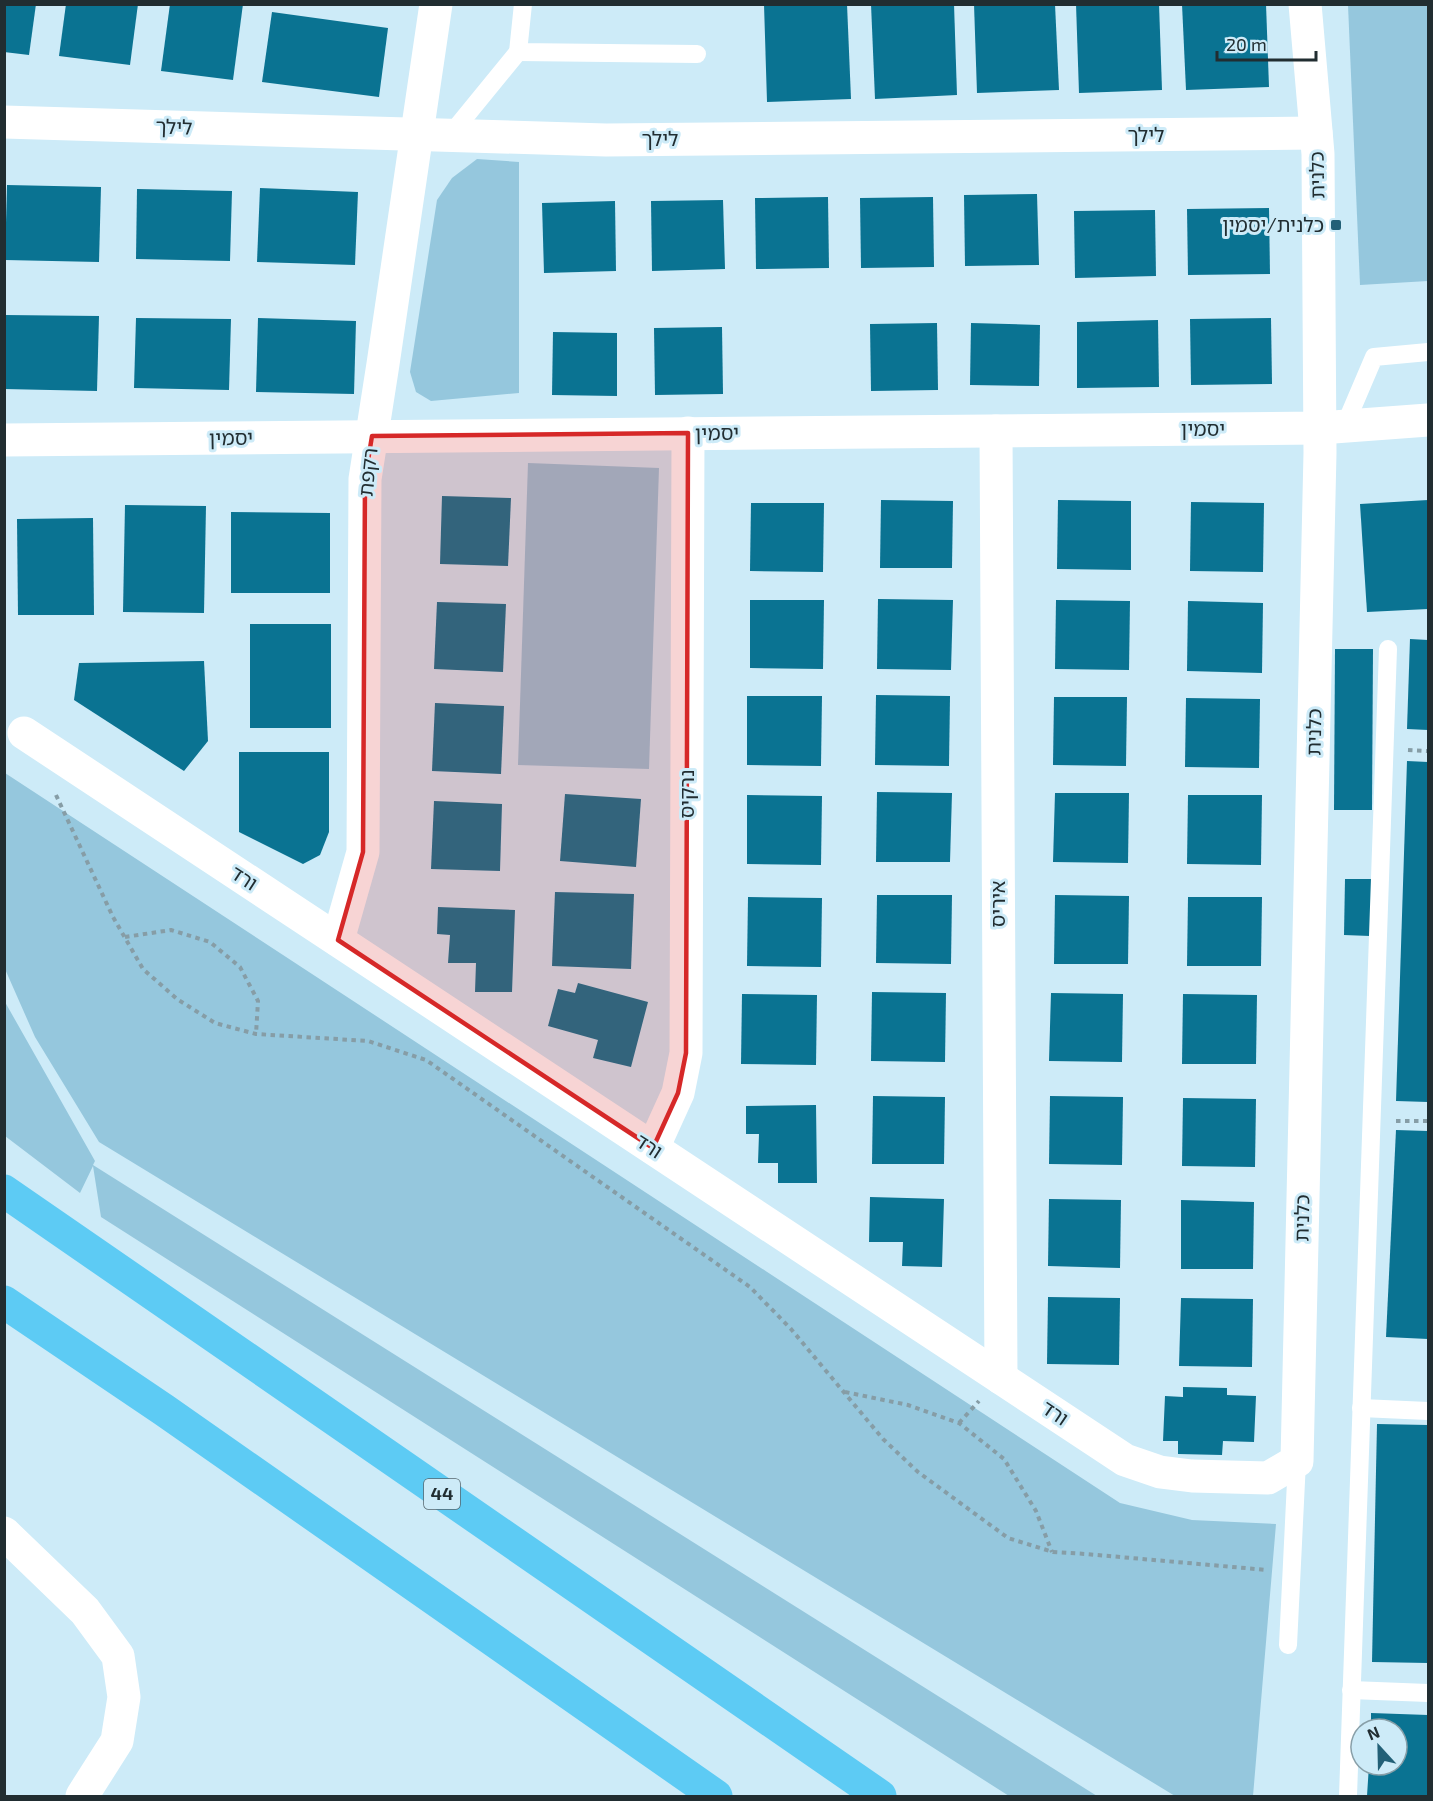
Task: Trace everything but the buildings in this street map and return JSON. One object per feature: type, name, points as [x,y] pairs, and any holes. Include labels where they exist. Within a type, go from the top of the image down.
[{"type":"highway","name":"44","points":[[4,1191],[880,1797]]},
{"type":"highway","points":[[4,1302],[164,1410],[716,1797]]},
{"type":"street","name":"רקפת","points":[[338,940],[363,852],[364,479],[436,4]]},
{"type":"street","name":"כלנית","points":[[1297,1461],[1333,427],[1316,133],[1305,4]]},
{"type":"street","name":"לילך","points":[[4,122],[606,140],[1316,133]]},
{"type":"street","name":"יסמין","points":[[4,440],[1333,427],[1428,420]]},
{"type":"street","name":"איריס","points":[[996,430],[1001,1378]]},
{"type":"street","name":"נרקיס","points":[[653,1148],[678,1093],[686,1053],[688,434]]},
{"type":"street","name":"ורד","points":[[24,733],[1125,1460],[1160,1472],[1192,1476],[1268,1478],[1297,1461]]},
{"type":"street","points":[[4,1533],[85,1611],[118,1656],[124,1697],[117,1741],[82,1797]]},
{"type":"lane","points":[[451,134],[519,52],[523,4]]},
{"type":"lane","points":[[519,52],[698,54]]},
{"type":"lane","points":[[1333,427],[1374,357],[1428,352]]},
{"type":"lane","points":[[1348,1797],[1388,649]]},
{"type":"lane","points":[[1361,1408],[1428,1411]]},
{"type":"lane","points":[[1288,1645],[1297,1461]]},
{"type":"lane","points":[[1351,1690],[1428,1693]]},
{"type":"path","points":[[54,793],[113,917],[143,969],[177,999],[215,1023],[256,1034],[368,1041],[426,1060],[750,1287],[791,1329],[883,1439],[918,1472],[1008,1538],[1053,1552],[1292,1572]]},
{"type":"path","points":[[125,938],[171,930],[210,942],[240,967],[258,1001],[256,1034]]},
{"type":"path","points":[[844,1392],[908,1405],[959,1423],[1004,1459],[1036,1511],[1053,1552]]},
{"type":"highlighted area","points":[[688,433],[686,1053],[678,1093],[653,1148],[338,940],[363,852],[365,479],[372,436]]},
{"type":"shaded area","points":[[1348,5],[1428,5],[1428,281],[1360,285]]},
{"type":"shaded area","points":[[477,159],[519,162],[519,393],[431,401],[416,392],[410,372],[437,200],[452,178]]},
{"type":"shaded area","points":[[528,463],[659,468],[649,769],[518,765]]},
{"type":"shaded area","points":[[5,773],[1120,1503],[1192,1520],[1276,1524],[1253,1796],[1175,1796],[99,1142],[35,1037],[5,969]]},
{"type":"shaded area","points":[[5,1002],[95,1161],[93,1165],[1097,1796],[1009,1796],[101,1217],[93,1166],[80,1193],[5,1136]]},
{"type":"place","name":"כלנית/יסמין","points":[[1336,225]]}]
